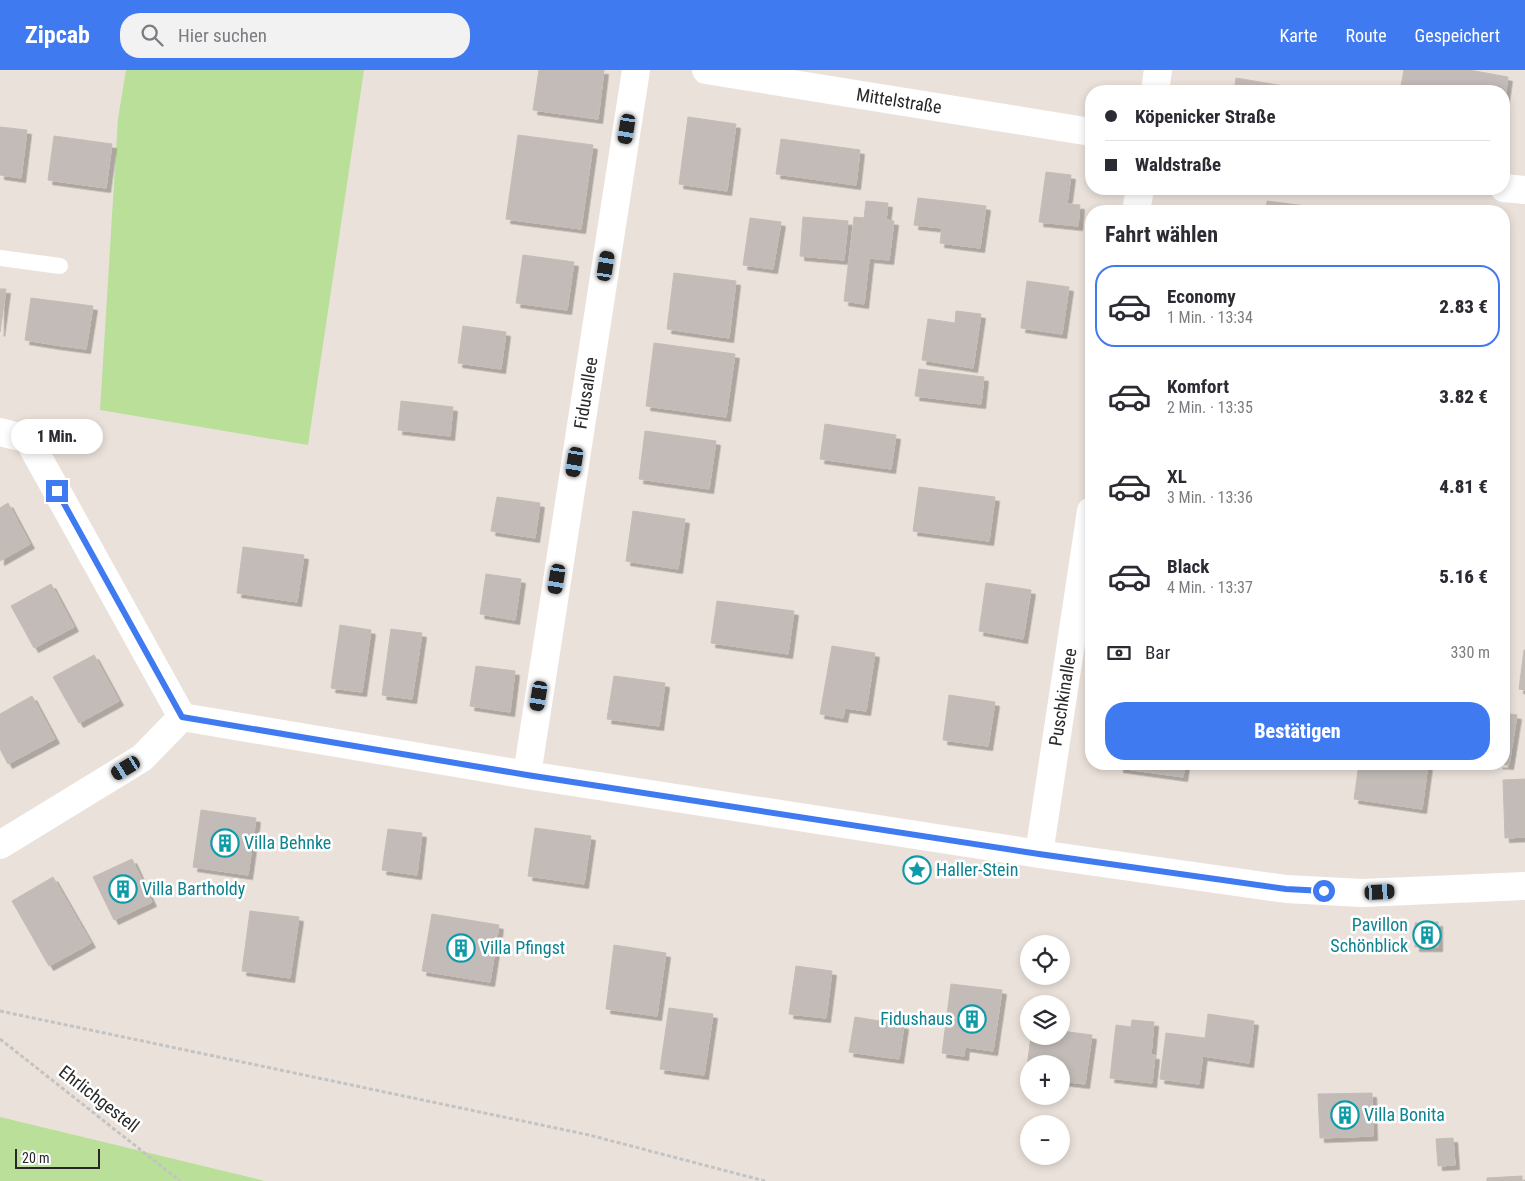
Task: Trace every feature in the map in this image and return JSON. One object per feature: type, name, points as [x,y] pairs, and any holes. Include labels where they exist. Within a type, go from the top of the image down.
[{"type":"street","name":"Fidusallee","points":[[527,775],[636,70]]},
{"type":"street","name":"Mittelstraße","points":[[706,70],[1085,131]]},
{"type":"street","points":[[1156,85],[1158,70]]},
{"type":"street","points":[[1510,189],[1525,190]]},
{"type":"street","points":[[0,432],[28,438],[182,717]]},
{"type":"street","name":"Puschkinallee","points":[[1039,854],[1085,551]]},
{"type":"street","points":[[182,717],[527,775],[1039,854],[1286,889],[1362,893],[1525,886]]},
{"type":"street","points":[[0,845],[142,758],[182,717]]},
{"type":"lane","points":[[0,258],[60,266]]},
{"type":"path","points":[[0,1011],[580,1133],[765,1181]]},
{"type":"path","name":"Ehrlichgestell","points":[[0,1040],[180,1181]]},
{"type":"green space","points":[[126,70],[364,70],[308,445],[100,410],[118,119]]},
{"type":"green space","points":[[0,1117],[265,1181],[0,1181]]},
{"type":"building","points":[[539,70],[604,70],[598,119],[533,110]]},
{"type":"building","points":[[1404,70],[1469,70],[1508,77],[1507,85],[1401,85]]},
{"type":"building","points":[[1236,78],[1277,85],[1235,85]]},
{"type":"building","points":[[688,117],[736,124],[727,191],[679,184]]},
{"type":"building","points":[[0,127],[27,130],[21,178],[0,175]]},
{"type":"building","points":[[518,135],[593,145],[581,229],[506,219]]},
{"type":"building","points":[[54,136],[83,140],[77,184],[48,180]]},
{"type":"building","points":[[781,139],[860,150],[856,185],[776,174]]},
{"type":"building","points":[[83,140],[112,144],[106,188],[77,184]]},
{"type":"building","points":[[1046,172],[1071,175],[1067,204],[1080,205],[1078,226],[1039,222]]},
{"type":"building","points":[[918,198],[945,201],[942,228],[914,225]]},
{"type":"building","points":[[866,201],[888,203],[886,220],[894,221],[889,260],[870,258],[872,237],[852,235],[854,217],[864,218]]},
{"type":"building","points":[[945,201],[986,206],[980,248],[940,243]]},
{"type":"building","points":[[1267,201],[1298,205],[1267,205]]},
{"type":"building","points":[[803,217],[848,221],[844,260],[800,256]]},
{"type":"building","points":[[750,218],[781,222],[773,269],[743,265]]},
{"type":"building","points":[[852,235],[872,237],[868,269],[848,267]]},
{"type":"building","points":[[523,255],[574,262],[567,310],[516,303]]},
{"type":"building","points":[[848,267],[868,269],[864,304],[844,301]]},
{"type":"building","points":[[674,273],[736,281],[729,338],[667,329]]},
{"type":"building","points":[[1027,281],[1069,287],[1062,334],[1021,328]]},
{"type":"building","points":[[0,289],[6,289],[0,332]]},
{"type":"building","points":[[31,298],[62,302],[56,345],[25,340]]},
{"type":"building","points":[[62,302],[93,306],[86,349],[56,345]]},
{"type":"building","points":[[956,311],[981,314],[973,368],[922,360],[928,319],[955,323]]},
{"type":"building","points":[[463,326],[506,332],[501,369],[458,363]]},
{"type":"building","points":[[654,343],[735,354],[726,417],[646,406]]},
{"type":"building","points":[[919,369],[984,377],[981,404],[915,396]]},
{"type":"building","points":[[401,401],[453,407],[450,436],[398,430]]},
{"type":"building","points":[[825,424],[896,435],[891,469],[820,459]]},
{"type":"building","points":[[645,431],[716,441],[709,489],[639,479]]},
{"type":"building","points":[[919,487],[995,497],[989,541],[913,531]]},
{"type":"building","points":[[497,497],[540,503],[535,538],[491,531]]},
{"type":"building","points":[[8,503],[30,544],[0,561],[0,508]]},
{"type":"building","points":[[633,511],[685,519],[678,569],[626,561]]},
{"type":"building","points":[[243,547],[304,555],[297,602],[237,593]]},
{"type":"building","points":[[486,574],[521,579],[515,620],[480,614]]},
{"type":"building","points":[[986,583],[1031,590],[1023,639],[979,631]]},
{"type":"building","points":[[51,584],[74,627],[34,648],[11,606]]},
{"type":"building","points":[[717,601],[794,611],[788,654],[711,643]]},
{"type":"building","points":[[340,625],[371,630],[362,692],[331,688]]},
{"type":"building","points":[[391,629],[422,633],[412,699],[382,695]]},
{"type":"building","points":[[832,646],[875,653],[866,711],[845,708],[843,718],[820,714]]},
{"type":"building","points":[[1525,650],[1525,690],[1519,689]]},
{"type":"building","points":[[94,655],[119,701],[79,723],[53,677]]},
{"type":"building","points":[[476,666],[515,671],[510,712],[470,706]]},
{"type":"building","points":[[614,676],[665,683],[659,726],[607,719]]},
{"type":"building","points":[[949,695],[995,702],[988,746],[943,740]]},
{"type":"building","points":[[32,696],[55,739],[8,764],[0,749],[0,714]]},
{"type":"building","points":[[1510,714],[1517,715],[1510,759]]},
{"type":"building","points":[[1133,770],[1184,770],[1183,777]]},
{"type":"building","points":[[1358,770],[1427,770],[1422,809],[1354,799]]},
{"type":"building","points":[[1525,779],[1525,837],[1505,838],[1503,780]]},
{"type":"building","name":"Villa Behnke","points":[[201,810],[256,818],[248,875],[193,867]]},
{"type":"building","points":[[535,828],[591,836],[584,884],[528,876]]},
{"type":"building","points":[[388,829],[422,833],[417,875],[382,870]]},
{"type":"building","name":"Villa Bartholdy","points":[[132,859],[152,902],[114,920],[93,877]]},
{"type":"building","points":[[53,877],[91,943],[49,966],[12,901]]},
{"type":"building","points":[[250,911],[299,917],[290,978],[242,971]]},
{"type":"building","name":"Villa Pfingst","points":[[432,914],[499,925],[490,982],[422,971]]},
{"type":"building","name":"Pavillon Schönblick","points":[[1438,922],[1438,947],[1415,947],[1415,923]]},
{"type":"building","points":[[614,945],[666,953],[657,1016],[606,1009]]},
{"type":"building","points":[[796,966],[832,971],[826,1018],[789,1014]]},
{"type":"building","name":"Fidushaus","points":[[951,984],[1002,990],[993,1051],[965,1047],[964,1056],[942,1053]]},
{"type":"building","points":[[669,1008],[713,1014],[704,1075],[660,1069]]},
{"type":"building","points":[[1208,1014],[1254,1021],[1249,1063],[1203,1056]]},
{"type":"building","points":[[855,1017],[904,1025],[899,1059],[849,1052]]},
{"type":"building","points":[[1132,1020],[1154,1022],[1151,1055],[1155,1055],[1152,1083],[1110,1078],[1116,1025],[1131,1027]]},
{"type":"building","points":[[1070,1032],[1092,1035],[1085,1084],[1070,1082],[1070,1055],[1029,1055],[1030,1045],[1070,1045]]},
{"type":"building","points":[[1166,1033],[1205,1038],[1199,1084],[1160,1079]]},
{"type":"building","name":"Villa Bonita","points":[[1372,1093],[1373,1136],[1320,1138],[1318,1094]]},
{"type":"building","points":[[1453,1138],[1455,1165],[1438,1166],[1436,1139]]},
{"type":"building","points":[[1522,1176],[1522,1181],[1487,1181],[1487,1178]]},
{"type":"place","name":"Villa Behnke","points":[[225,843]]},
{"type":"place","name":"Haller-Stein","points":[[917,870]]},
{"type":"place","name":"Villa Bartholdy","points":[[123,889]]},
{"type":"place","name":"Pavillon Schönblick","points":[[1427,935]]},
{"type":"place","name":"Villa Pfingst","points":[[461,948]]},
{"type":"place","name":"Fidushaus","points":[[972,1019]]},
{"type":"place","name":"Villa Bonita","points":[[1345,1115]]},
{"type":"route","points":[[57,491],[182,717],[527,775],[1020,851],[1286,889],[1324,891]]}]
